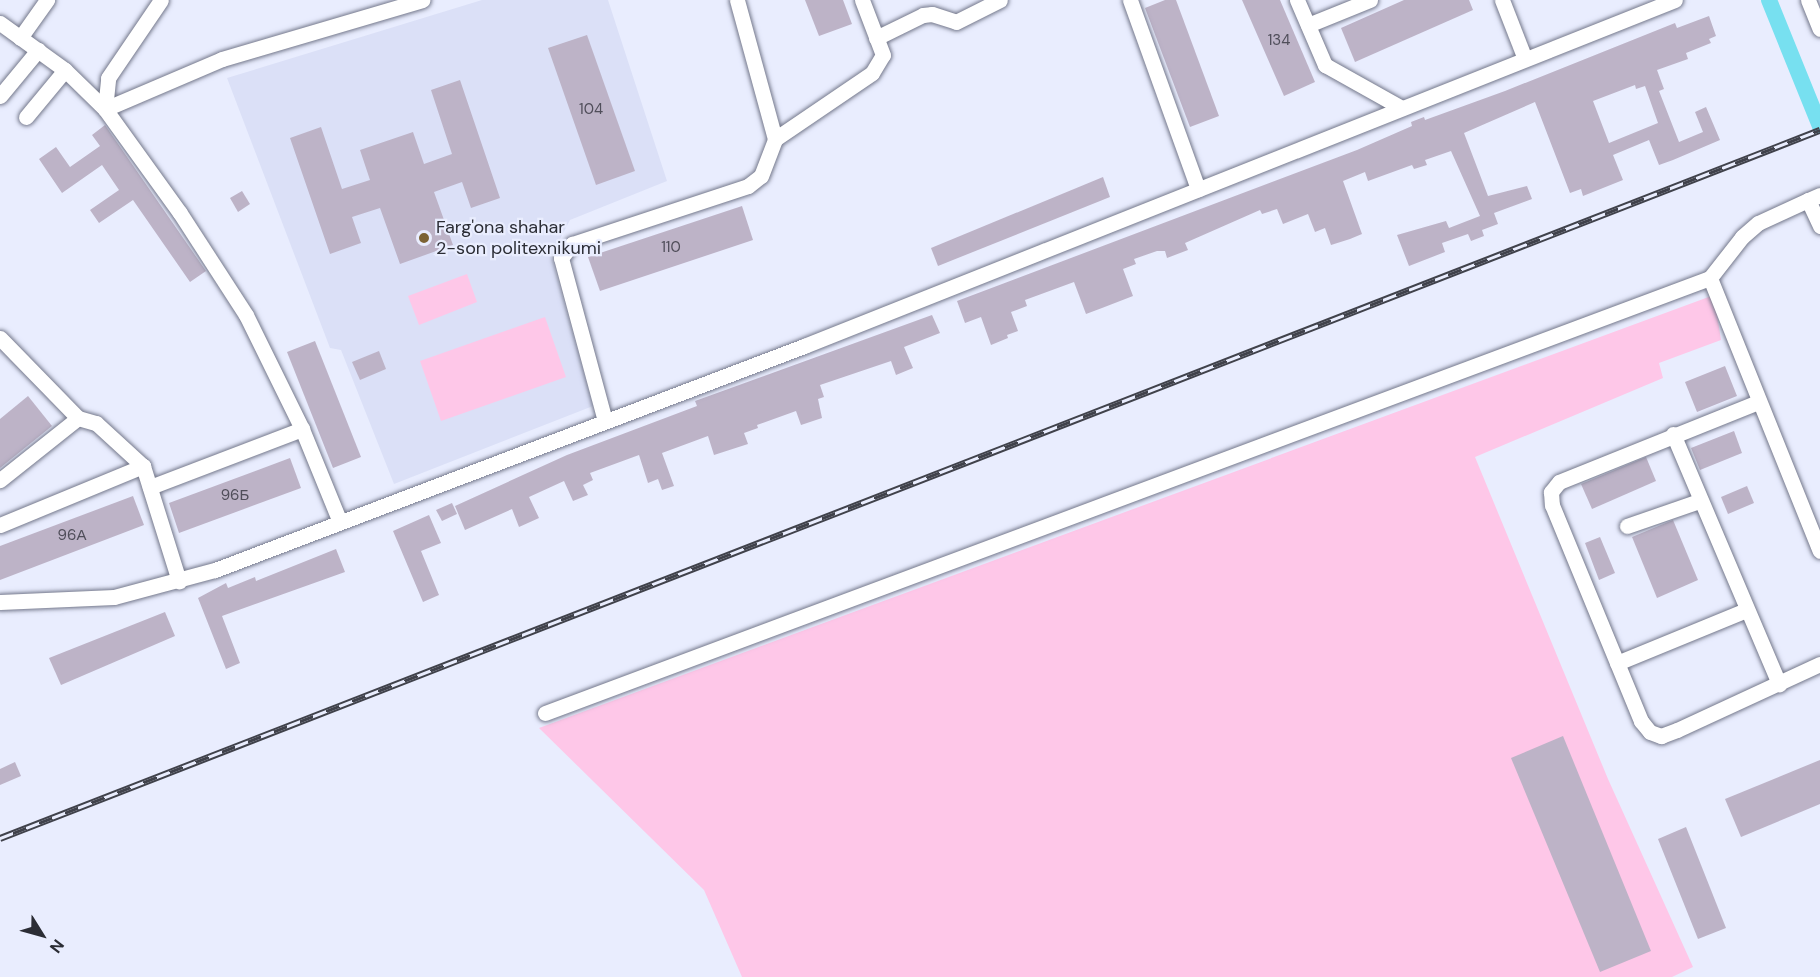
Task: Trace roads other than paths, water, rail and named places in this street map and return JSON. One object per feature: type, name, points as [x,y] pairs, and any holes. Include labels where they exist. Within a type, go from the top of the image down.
[{"type":"street","points":[[20,38],[47,0]]},
{"type":"street","points":[[105,109],[108,78],[160,0]]},
{"type":"street","points":[[105,109],[222,59],[422,0]]},
{"type":"street","points":[[737,0],[775,139]]},
{"type":"street","points":[[605,421],[561,258],[572,244],[748,186],[761,176],[775,139],[872,74],[883,56],[862,0]]},
{"type":"street","points":[[876,38],[923,15],[956,22],[1000,0]]},
{"type":"street","points":[[1130,0],[1198,189]]},
{"type":"street","points":[[1297,0],[1324,65],[1402,108]]},
{"type":"street","points":[[1308,25],[1370,0]]},
{"type":"street","points":[[1502,0],[1525,59]]},
{"type":"street","points":[[0,602],[103,599],[179,581],[605,421],[1675,0]]},
{"type":"street","points":[[1808,0],[1820,29]]},
{"type":"street","points":[[0,23],[65,70],[105,109],[246,315],[302,429],[340,522]]},
{"type":"street","points":[[0,96],[38,50]]},
{"type":"street","points":[[26,117],[65,70]]},
{"type":"street","points":[[545,713],[1710,278],[1742,237],[1758,223],[1814,198],[1820,226]]},
{"type":"street","points":[[1710,278],[1758,402],[1820,550]]},
{"type":"street","points":[[3,346],[78,418],[96,423],[143,466],[179,581]]},
{"type":"street","points":[[1758,402],[1673,434],[1559,482],[1551,492],[1551,505],[1641,721],[1650,732],[1661,736],[1820,664]]},
{"type":"street","points":[[0,480],[78,418]]},
{"type":"street","points":[[150,487],[302,429]]},
{"type":"street","points":[[1673,434],[1699,501],[1779,684]]},
{"type":"street","points":[[0,525],[143,466]]},
{"type":"street","points":[[1628,526],[1699,501]]},
{"type":"street","points":[[1617,663],[1746,610]]},
{"type":"waterway","points":[[1769,0],[1820,126]]},
{"type":"railway","points":[[0,838],[1820,130]]},
{"type":"place","name":"Farg'ona shahar 2-son politexnikumi","points":[[424,238]]}]
